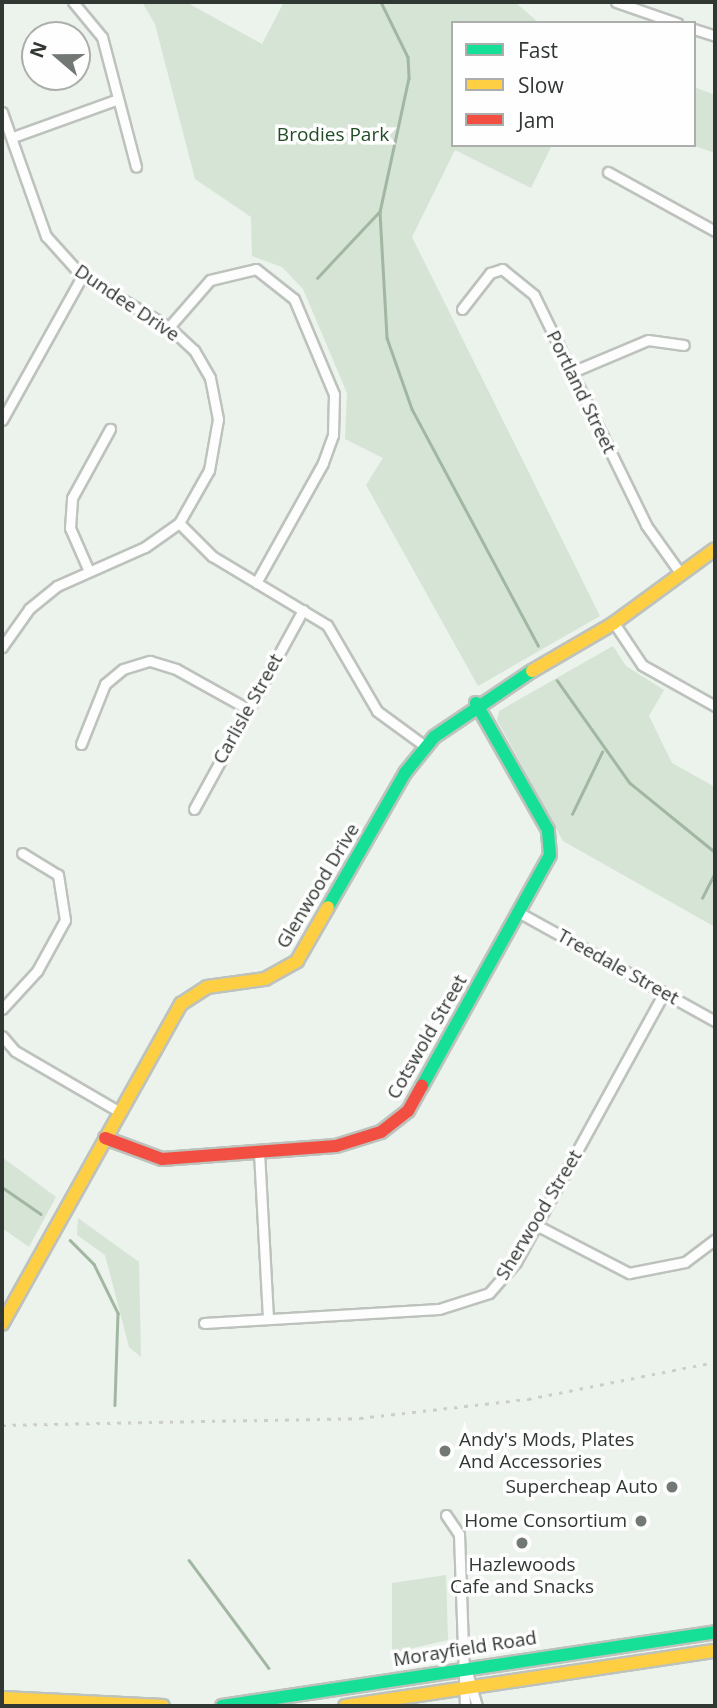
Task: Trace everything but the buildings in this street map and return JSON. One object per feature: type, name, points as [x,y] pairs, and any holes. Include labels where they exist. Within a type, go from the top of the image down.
[{"type":"street","points":[[73,2],[102,37],[116,100],[136,167]]},
{"type":"street","points":[[616,2],[671,21]]},
{"type":"street","points":[[696,30],[715,36]]},
{"type":"street","points":[[13,136],[116,100]]},
{"type":"street","name":"Dundee Drive","points":[[2,112],[13,136],[46,236],[82,276],[169,327],[194,350],[210,378],[218,419],[204,483],[179,523],[145,547],[88,569],[29,610],[2,647]]},
{"type":"street","points":[[608,172],[715,231]]},
{"type":"street","points":[[169,327],[210,280],[256,269],[294,299],[334,394],[333,435],[323,463],[256,583]]},
{"type":"street","name":"Portland Street","points":[[462,309],[490,272],[502,269],[534,295],[646,525],[681,574]]},
{"type":"street","points":[[2,420],[82,276]]},
{"type":"street","points":[[572,372],[648,340],[684,345]]},
{"type":"street","points":[[88,569],[70,528],[72,498],[110,429]]},
{"type":"street","points":[[179,523],[212,556],[327,625],[377,710],[425,746]]},
{"type":"street","name":"Glenwood Drive","points":[[2,1324],[120,1112],[187,999],[219,983],[274,976],[302,956],[425,746],[476,703],[614,623],[715,549]]},
{"type":"street","name":"Carlisle Street","points":[[194,809],[303,610]]},
{"type":"street","points":[[614,623],[642,665],[715,706]]},
{"type":"street","points":[[81,744],[105,684],[123,669],[150,661],[176,669],[248,709]]},
{"type":"street","name":"Cotswold Street","points":[[106,1138],[153,1159],[259,1153],[360,1141],[400,1118],[548,863],[550,835],[476,703]]},
{"type":"street","points":[[2,1009],[37,971],[65,920],[58,875],[22,853]]},
{"type":"street","name":"Treedale Street","points":[[520,913],[715,1021]]},
{"type":"street","name":"Sherwood Street","points":[[204,1323],[472,1302],[504,1280],[664,993]]},
{"type":"street","points":[[2,1036],[15,1051],[120,1112]]},
{"type":"street","points":[[259,1153],[268,1319]]},
{"type":"street","points":[[536,1225],[629,1273],[685,1262],[715,1239]]},
{"type":"street","points":[[446,1515],[459,1534],[465,1666],[468,1685],[477,1706]]},
{"type":"street","name":"Morayfield Road","points":[[222,1706],[465,1666],[715,1632]]},
{"type":"street","name":"Morayfield Road","points":[[345,1706],[468,1685],[715,1651]]},
{"type":"street","points":[[465,1706],[468,1685]]},
{"type":"street","points":[[3,1701],[163,1706]]},
{"type":"green space","name":"Brodies Park","points":[[142,2],[186,2],[262,44],[284,2],[515,2],[537,21],[451,21],[451,147],[551,147],[531,188],[455,150],[412,237],[600,616],[478,686],[366,485],[383,458],[345,439],[347,393],[303,289],[282,267],[252,256],[251,217],[195,179],[155,24]]},
{"type":"green space","points":[[696,88],[715,95],[715,153],[696,146]]},
{"type":"green space","points":[[613,646],[626,666],[664,690],[649,716],[672,763],[715,787],[715,927],[563,841],[497,720],[499,711]]},
{"type":"green space","points":[[2,1157],[56,1197],[29,1247],[2,1228]]},
{"type":"green space","points":[[78,1218],[139,1262],[141,1357],[129,1347],[105,1255],[77,1235]]},
{"type":"green space","points":[[446,1575],[448,1640],[392,1653],[392,1583]]},
{"type":"waterway","points":[[381,2],[408,57],[409,78],[380,212],[387,338],[412,409],[538,645]]},
{"type":"waterway","points":[[317,278],[379,212]]},
{"type":"waterway","points":[[557,680],[630,783],[715,852]]},
{"type":"waterway","points":[[572,814],[602,752]]},
{"type":"waterway","points":[[702,898],[715,873]]},
{"type":"waterway","points":[[2,1187],[41,1214]]},
{"type":"waterway","points":[[70,1240],[94,1264],[118,1313],[115,1405]]},
{"type":"waterway","points":[[189,1560],[269,1668]]},
{"type":"railway","points":[[2,1425],[360,1418],[528,1399],[715,1362]]},
{"type":"traffic: fast","points":[[328,907],[405,773],[434,737],[532,671]]},
{"type":"traffic: fast","points":[[422,1086],[550,855],[548,830],[476,703]]},
{"type":"traffic: fast","points":[[222,1706],[715,1632]]},
{"type":"traffic: slow","points":[[532,671],[614,623],[715,549]]},
{"type":"traffic: slow","points":[[2,1324],[181,1004],[207,987],[265,979],[297,961],[328,907]]},
{"type":"traffic: slow","points":[[345,1706],[715,1651]]},
{"type":"traffic: slow","points":[[2,1698],[163,1706]]},
{"type":"traffic: jam","points":[[105,1138],[162,1159],[336,1146],[381,1132],[408,1111],[422,1086]]},
{"type":"place","name":"Andy's Mods, Plates And Accessories","points":[[445,1451]]},
{"type":"place","name":"Supercheap Auto","points":[[672,1487]]},
{"type":"place","name":"Home Consortium","points":[[641,1521]]},
{"type":"place","name":"Hazlewoods Cafe and Snacks","points":[[522,1543]]}]
